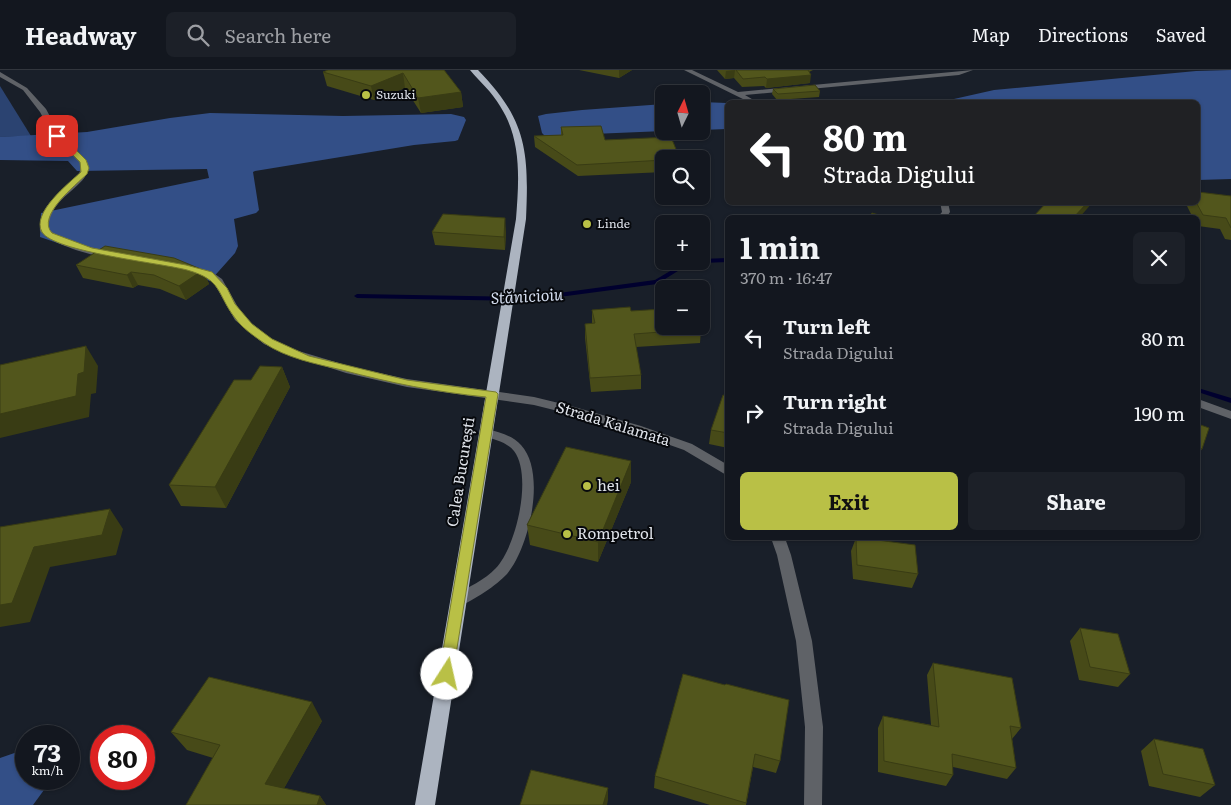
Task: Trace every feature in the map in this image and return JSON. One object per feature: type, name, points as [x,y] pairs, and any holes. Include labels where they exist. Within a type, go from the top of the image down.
[{"type":"highway","name":"Calea București","points":[[425,805],[521,220],[523,182],[518,134],[510,113],[499,96],[474,70]]},
{"type":"street","points":[[686,70],[750,100]]},
{"type":"street","points":[[737,94],[959,73],[970,70]]},
{"type":"street","points":[[0,74],[25,89],[43,111],[57,136],[84,162],[86,168],[84,173],[61,194],[49,209],[45,230],[50,235],[74,245],[123,256]]},
{"type":"street","name":"Strada Kalamata","points":[[179,266],[204,272],[218,281],[239,318],[268,342],[288,351],[350,370],[407,383],[534,401],[637,429],[688,447],[725,469]]},
{"type":"street","points":[[1200,404],[1231,415]]},
{"type":"street","points":[[779,540],[804,641],[814,727],[813,805]]},
{"type":"lane","points":[[459,600],[501,572],[512,558],[520,537],[527,476],[522,453],[514,443],[487,433]]},
{"type":"shaded area","points":[[1231,70],[1231,179],[1200,180],[1200,100],[949,100],[994,90],[1196,71]]},
{"type":"shaded area","points":[[0,86],[31,136],[0,137]]},
{"type":"shaded area","points":[[710,102],[725,103],[725,129],[710,130]]},
{"type":"shaded area","points":[[655,105],[655,131],[545,136],[542,133],[538,116],[582,110]]},
{"type":"shaded area","points":[[210,113],[343,116],[451,114],[464,117],[466,120],[458,140],[455,141],[414,145],[253,172],[259,210],[256,213],[234,219],[238,246],[235,253],[210,281],[178,268],[78,250],[40,237],[41,213],[209,178],[207,169],[77,171],[68,161],[0,160],[0,137],[87,132]]},
{"type":"shaded area","points":[[15,753],[15,790],[44,790],[33,805],[0,805],[0,758]]},
{"type":"building","points":[[328,70],[444,70],[461,92],[418,98],[403,73],[371,86],[323,72]]},
{"type":"building","points":[[736,70],[808,70],[811,75],[743,79]]},
{"type":"building","points":[[815,85],[820,91],[778,94],[773,89]]},
{"type":"building","points":[[601,126],[605,140],[655,138],[655,140],[672,140],[676,150],[655,150],[655,161],[577,165],[534,136],[563,135],[561,127]]},
{"type":"building","points":[[1200,192],[1231,196],[1231,228],[1226,218],[1203,215],[1198,205],[1200,205]]},
{"type":"building","points":[[1044,205],[1085,205],[1076,215],[1035,215]]},
{"type":"building","points":[[443,214],[505,218],[504,237],[432,232]]},
{"type":"building","points":[[105,246],[174,258],[203,270],[179,286],[154,275],[131,272],[127,275],[76,265]]},
{"type":"building","points":[[630,307],[631,311],[655,310],[655,332],[634,334],[641,375],[590,378],[585,324],[595,323],[592,310]]},
{"type":"building","points":[[86,346],[84,372],[78,374],[76,396],[0,414],[0,365]]},
{"type":"building","points":[[260,366],[282,367],[215,487],[169,485],[234,380],[251,380]]},
{"type":"building","points":[[723,395],[725,395],[725,432],[711,430]]},
{"type":"building","points":[[1200,425],[1209,428],[1202,449],[1200,448]]},
{"type":"building","points":[[566,447],[631,461],[598,542],[527,525]]},
{"type":"building","points":[[110,509],[102,535],[34,547],[12,603],[0,605],[0,527]]},
{"type":"building","points":[[856,540],[877,540],[915,545],[918,574],[857,565]]},
{"type":"building","points":[[1080,628],[1118,634],[1130,674],[1090,667]]},
{"type":"building","points":[[933,663],[1012,678],[1021,728],[1010,726],[1016,768],[952,754],[953,775],[884,761],[883,716],[939,727]]},
{"type":"building","points":[[683,674],[789,700],[780,761],[755,754],[746,803],[655,776]]},
{"type":"building","points":[[209,677],[312,702],[265,784],[320,796],[317,805],[186,805],[220,745],[171,732]]},
{"type":"building","points":[[1154,739],[1203,749],[1215,785],[1163,774]]},
{"type":"building","points":[[531,770],[608,788],[603,805],[520,805]]},
{"type":"waterway","name":"Stănicioiu","points":[[710,261],[725,260]]},
{"type":"waterway","name":"Stănicioiu","points":[[357,296],[529,299],[657,282],[676,270]]},
{"type":"waterway","name":"Stănicioiu","points":[[1200,391],[1231,401]]},
{"type":"place","name":"Suzuki","points":[[366,95]]},
{"type":"place","name":"Linde","points":[[587,224]]},
{"type":"place","name":"hei","points":[[587,486]]},
{"type":"place","name":"Rompetrol","points":[[567,534]]},
{"type":"route","points":[[57,136],[84,162],[86,168],[80,178],[61,194],[49,209],[45,230],[50,235],[59,240],[90,250],[172,264],[209,274],[218,281],[239,318],[248,326],[268,342],[306,358],[407,383],[492,394],[447,674]]}]
